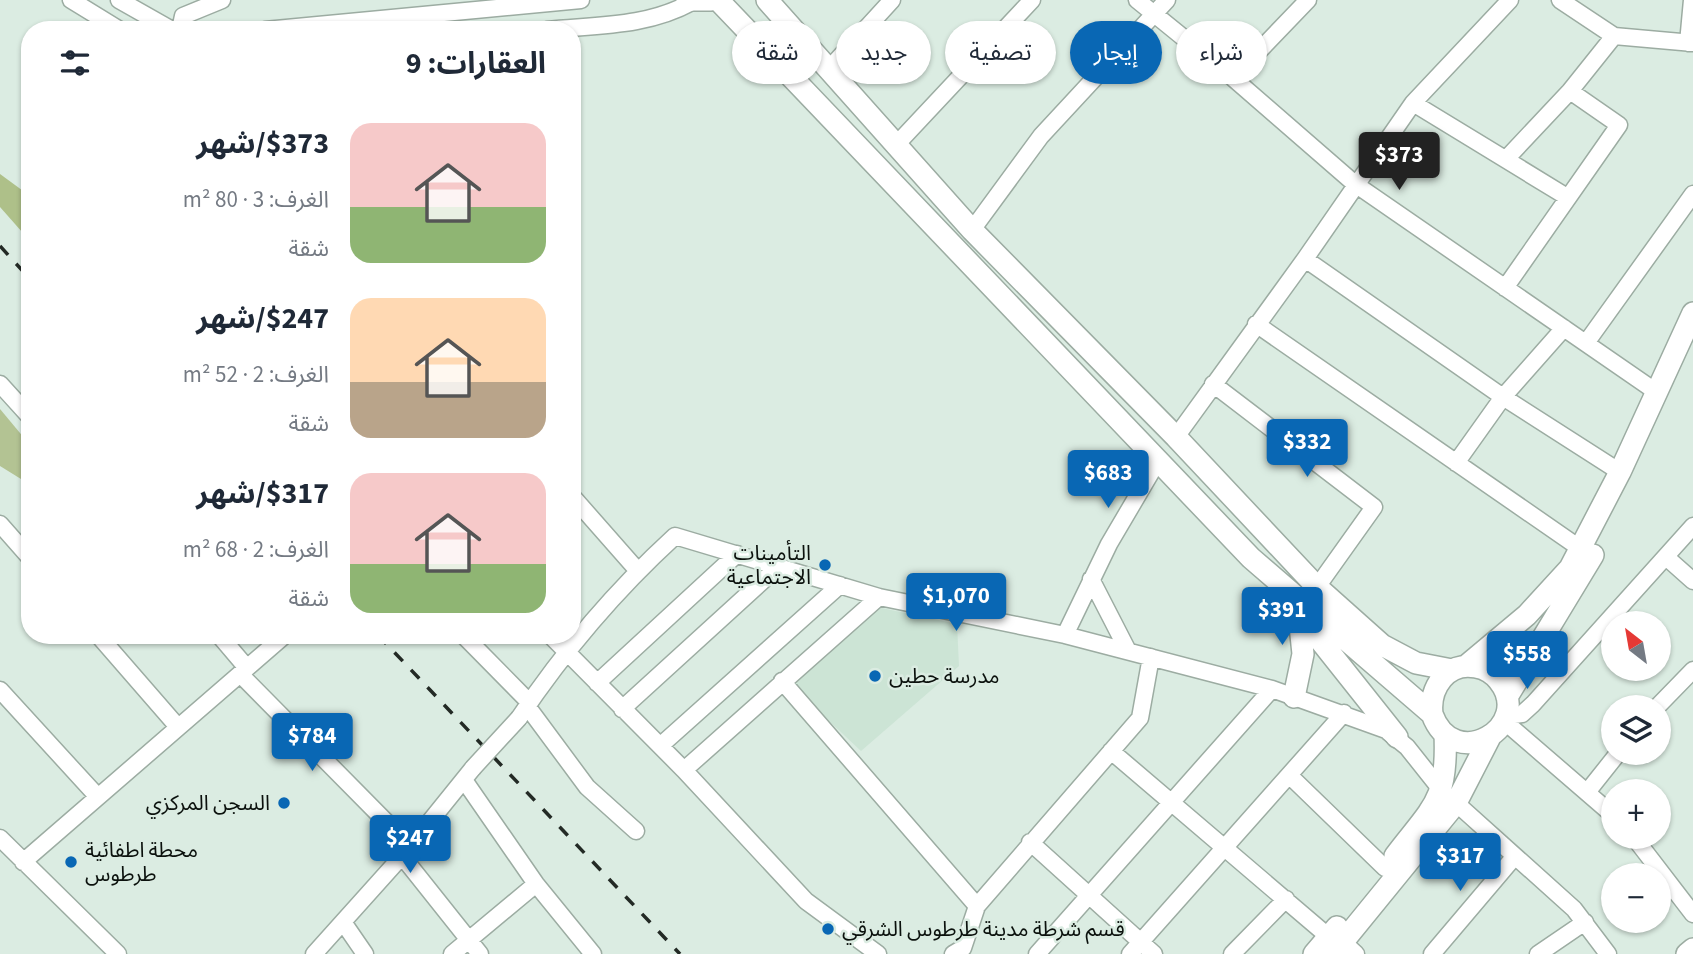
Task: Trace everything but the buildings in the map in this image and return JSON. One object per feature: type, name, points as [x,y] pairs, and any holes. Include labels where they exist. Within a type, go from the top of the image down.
[{"type":"main road","points":[[718,0],[1159,459],[1294,604],[1397,737]]},
{"type":"main road","points":[[767,0],[788,21]]},
{"type":"main road","points":[[786,0],[789,21]]},
{"type":"main road","points":[[822,61],[972,230],[1176,437],[1317,587],[1381,645],[1416,663],[1488,671],[1503,686],[1502,718]]},
{"type":"main road","points":[[1432,714],[1431,704],[1437,684],[1543,600],[1581,549],[1620,472],[1693,313]]},
{"type":"main road","points":[[1314,954],[1340,947],[1449,797],[1502,718],[1590,563],[1693,344]]},
{"type":"main road","points":[[1251,558],[1270,538]]},
{"type":"main road","points":[[1294,604],[1303,654],[1294,697]]},
{"type":"main road","points":[[1294,604],[1432,714],[1445,734],[1449,797],[1385,868],[1340,947]]},
{"type":"main road","points":[[1445,734],[1467,743],[1502,718]]},
{"type":"main road","points":[[1687,954],[1693,949]]},
{"type":"street","points":[[71,0],[105,21]]},
{"type":"street","points":[[119,0],[156,21]]},
{"type":"street","points":[[182,15],[222,0]]},
{"type":"street","points":[[360,21],[581,0]]},
{"type":"street","points":[[829,69],[892,0]]},
{"type":"street","points":[[896,145],[1032,0]]},
{"type":"street","points":[[1136,0],[1176,34]]},
{"type":"street","points":[[972,230],[1041,136],[1167,0]]},
{"type":"street","points":[[1267,43],[1308,0]]},
{"type":"street","points":[[1176,437],[1305,260],[1413,103],[1510,0]]},
{"type":"street","points":[[1565,2],[1614,36],[1690,43],[1692,0]]},
{"type":"street","points":[[581,27],[641,22],[670,14],[697,1]]},
{"type":"street","points":[[1507,158],[1570,90],[1614,36]]},
{"type":"street","points":[[1240,84],[1355,184],[1655,391]]},
{"type":"street","points":[[1505,288],[1619,125],[1570,90]]},
{"type":"street","points":[[1413,103],[1567,197]]},
{"type":"street","points":[[1586,343],[1693,194]]},
{"type":"street","points":[[1305,260],[1503,397],[1620,472]]},
{"type":"street","points":[[1256,324],[1581,549]]},
{"type":"street","points":[[1456,463],[1503,397],[1563,328]]},
{"type":"street","points":[[0,384],[21,407]]},
{"type":"street","points":[[1213,384],[1374,507],[1317,587]]},
{"type":"street","points":[[1065,635],[1091,579],[1159,459]]},
{"type":"street","points":[[581,506],[638,570]]},
{"type":"street","points":[[0,524],[21,548]]},
{"type":"street","points":[[1502,718],[1522,713],[1533,704],[1693,526]]},
{"type":"street","points":[[581,635],[638,570],[675,536],[879,597],[1065,635],[1272,689],[1377,725],[1397,737],[1449,797],[1585,922],[1608,954]]},
{"type":"street","points":[[16,542],[21,538]]},
{"type":"street","points":[[597,683],[737,554]]},
{"type":"street","points":[[1666,557],[1693,581]]},
{"type":"street","points":[[622,709],[779,566]]},
{"type":"street","points":[[1091,579],[1128,651]]},
{"type":"street","points":[[660,746],[840,585]]},
{"type":"street","points":[[684,770],[879,597]]},
{"type":"street","points":[[106,644],[178,727]]},
{"type":"street","points":[[225,644],[244,671],[406,851],[475,947]]},
{"type":"street","points":[[23,862],[275,644]]},
{"type":"street","points":[[471,644],[587,787],[636,831]]},
{"type":"street","points":[[558,644],[684,770],[806,901],[878,954]]},
{"type":"street","points":[[314,954],[406,851],[525,709],[573,644]]},
{"type":"street","points":[[961,952],[977,906],[1030,842],[1140,719],[1151,657]]},
{"type":"street","points":[[1669,695],[1693,670]]},
{"type":"street","points":[[782,681],[977,906]]},
{"type":"street","points":[[1037,954],[1272,689]]},
{"type":"street","points":[[0,690],[97,797]]},
{"type":"street","points":[[1135,948],[1344,713]]},
{"type":"street","points":[[1502,718],[1601,804]]},
{"type":"street","points":[[1111,751],[1340,947]]},
{"type":"street","points":[[1588,791],[1609,765]]},
{"type":"street","points":[[469,774],[536,884],[593,954]]},
{"type":"street","points":[[1290,776],[1385,868]]},
{"type":"street","points":[[0,838],[118,954]]},
{"type":"street","points":[[1030,842],[1089,896],[1135,948],[1154,954]]},
{"type":"street","points":[[1643,849],[1693,914]]},
{"type":"street","points":[[1432,954],[1516,856]]},
{"type":"street","points":[[452,954],[475,947],[536,884]]},
{"type":"street","points":[[1231,954],[1286,899]]},
{"type":"street","points":[[343,922],[366,954]]},
{"type":"street","points":[[1538,954],[1585,922]]},
{"type":"shaded area","name":"مدرسة حطين","points":[[877,607],[957,624],[959,666],[861,751],[792,686]]},
{"type":"green space","points":[[0,174],[21,189],[21,231],[0,207]]},
{"type":"green space","points":[[0,409],[21,434],[21,479],[0,466]]},
{"type":"railway","points":[[0,246],[21,269]]},
{"type":"railway","points":[[387,644],[680,954]]},
{"type":"place","name":"التأمينات الاجتماعية","points":[[825,565]]},
{"type":"place","name":"مدرسة حطين","points":[[875,676]]},
{"type":"place","name":"السجن المركزي","points":[[284,803]]},
{"type":"place","name":"محطة اطفائية طرطوس","points":[[71,862]]},
{"type":"place","name":"قسم شرطة مدينة طرطوس الشرقي","points":[[828,929]]}]
